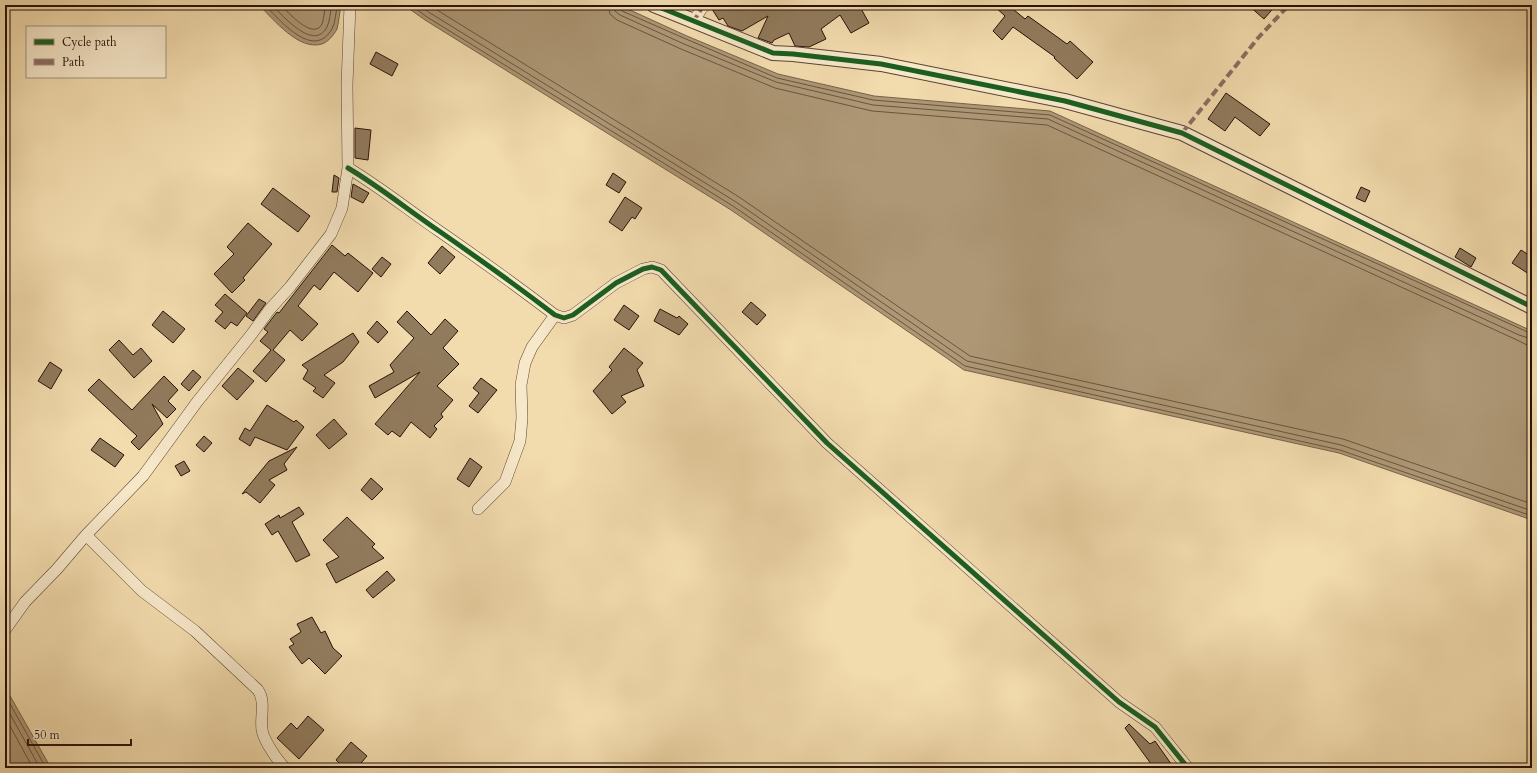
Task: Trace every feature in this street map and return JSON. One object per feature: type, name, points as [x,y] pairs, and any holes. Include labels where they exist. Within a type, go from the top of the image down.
[{"type":"street","points":[[654,5],[773,53],[889,65],[1065,101],[1182,133],[1532,307]]},
{"type":"street","points":[[693,22],[702,8],[706,5]]},
{"type":"street","points":[[5,630],[25,602],[57,569],[86,535],[143,476],[197,402],[252,335],[270,309],[331,234],[342,208],[348,168],[347,85],[349,8]]},
{"type":"street","points":[[348,168],[373,183],[474,254],[555,315],[564,318],[573,315],[616,283],[644,268],[652,267],[661,270],[827,443],[1118,702],[1155,727],[1188,768]]},
{"type":"street","points":[[478,509],[505,482],[520,441],[522,418],[521,385],[525,363],[532,347],[555,315]]},
{"type":"street","points":[[86,535],[142,591],[195,631],[258,690],[262,699],[262,730],[285,768]]},
{"type":"water","points":[[259,5],[343,5],[341,7],[337,29],[334,34],[324,43],[313,45],[296,39],[279,26]]},
{"type":"water","points":[[404,5],[619,5],[687,36],[778,74],[874,96],[1050,111],[1532,331],[1532,520],[1339,453],[964,370],[731,210],[425,20]]},
{"type":"water","points":[[5,687],[51,768],[5,768]]},
{"type":"building","points":[[713,5],[859,5],[869,23],[851,33],[840,15],[821,29],[826,39],[809,47],[795,46],[789,33],[774,40],[772,43],[758,38],[768,16],[742,31],[728,26],[723,18],[719,20],[712,9]]},
{"type":"building","points":[[993,5],[1008,5],[1025,19],[1028,16],[1067,44],[1070,41],[1093,62],[1077,79],[1054,58],[1055,57],[1013,27],[1002,40],[993,31],[1005,16]]},
{"type":"building","points":[[1248,5],[1276,5],[1264,19]]},
{"type":"building","points":[[376,52],[398,64],[392,76],[370,64]]},
{"type":"building","points":[[1226,93],[1270,124],[1260,136],[1235,117],[1225,131],[1208,119]]},
{"type":"building","points":[[355,128],[371,130],[368,160],[355,158]]},
{"type":"building","points":[[613,173],[626,182],[619,193],[606,185]]},
{"type":"building","points":[[334,175],[339,178],[337,192],[332,192]]},
{"type":"building","points":[[353,184],[369,193],[363,203],[351,197]]},
{"type":"building","points":[[1361,187],[1370,191],[1365,202],[1356,198]]},
{"type":"building","points":[[273,188],[310,216],[298,232],[261,204]]},
{"type":"building","points":[[625,197],[642,208],[635,219],[632,217],[622,231],[609,222]]},
{"type":"building","points":[[248,223],[272,244],[243,278],[245,280],[232,293],[214,274],[234,254],[227,247]]},
{"type":"building","points":[[332,245],[345,256],[348,253],[373,273],[358,292],[334,272],[320,290],[314,285],[298,306],[318,324],[302,341],[290,330],[273,350],[285,360],[266,382],[253,371],[271,350],[260,341],[268,332],[264,329],[277,312],[279,313]]},
{"type":"building","points":[[442,246],[455,257],[440,274],[428,263]]},
{"type":"building","points":[[1460,248],[1476,258],[1471,267],[1455,257]]},
{"type":"building","points":[[1521,250],[1532,257],[1532,276],[1512,263]]},
{"type":"building","points":[[382,257],[391,264],[381,277],[372,269]]},
{"type":"building","points":[[225,294],[247,313],[237,326],[231,322],[225,329],[215,321],[223,312],[215,305]]},
{"type":"building","points":[[259,299],[266,303],[253,321],[246,316]]},
{"type":"building","points":[[751,302],[766,315],[757,325],[742,312]]},
{"type":"building","points":[[624,305],[639,316],[629,330],[614,320]]},
{"type":"building","points":[[660,309],[677,318],[679,316],[688,324],[679,335],[654,321]]},
{"type":"building","points":[[163,311],[185,329],[173,343],[152,325]]},
{"type":"building","points":[[407,311],[431,335],[445,319],[458,331],[443,348],[459,364],[437,386],[453,400],[441,414],[443,417],[434,426],[437,429],[430,438],[411,422],[400,437],[392,431],[388,435],[375,424],[420,372],[375,398],[369,386],[394,372],[390,365],[414,338],[397,322]]},
{"type":"building","points":[[377,321],[388,332],[378,343],[367,333]]},
{"type":"building","points":[[353,333],[359,342],[343,362],[324,375],[335,383],[323,398],[313,391],[316,388],[303,379],[308,370],[302,365]]},
{"type":"building","points":[[119,340],[133,355],[141,348],[152,361],[134,378],[109,350]]},
{"type":"building","points":[[624,348],[643,363],[637,370],[644,386],[621,396],[626,402],[612,414],[593,391],[612,370],[609,367]]},
{"type":"building","points":[[50,362],[62,370],[51,389],[38,381]]},
{"type":"building","points":[[238,368],[254,381],[237,400],[222,386]]},
{"type":"building","points":[[193,370],[201,377],[189,391],[181,384]]},
{"type":"building","points":[[164,376],[178,390],[168,401],[176,409],[167,418],[152,404],[163,424],[139,450],[131,442],[137,436],[88,390],[99,379],[132,410]]},
{"type":"building","points":[[481,378],[497,390],[478,413],[469,406],[479,393],[473,388]]},
{"type":"building","points":[[267,405],[294,422],[296,420],[304,427],[287,450],[255,437],[250,446],[239,439],[245,428],[250,431]]},
{"type":"building","points":[[334,419],[347,434],[329,449],[316,435]]},
{"type":"building","points":[[204,436],[212,443],[204,452],[196,445]]},
{"type":"building","points":[[100,438],[124,455],[115,467],[91,450]]},
{"type":"building","points":[[297,447],[284,464],[287,470],[269,480],[275,485],[260,503],[246,492],[242,494],[269,461]]},
{"type":"building","points":[[470,458],[482,467],[469,487],[457,479]]},
{"type":"building","points":[[184,461],[190,471],[181,476],[175,466]]},
{"type":"building","points":[[371,478],[383,489],[372,500],[361,490]]},
{"type":"building","points":[[299,507],[304,514],[292,522],[310,555],[296,562],[278,531],[272,535],[265,524],[279,515],[280,518]]},
{"type":"building","points":[[347,517],[375,544],[372,547],[384,558],[336,583],[326,564],[339,557],[323,540]]},
{"type":"building","points":[[387,571],[395,580],[373,598],[366,590]]},
{"type":"building","points":[[312,617],[321,633],[325,631],[333,648],[342,656],[325,674],[309,658],[302,664],[289,647],[294,644],[290,639],[301,632],[297,624]]},
{"type":"building","points":[[308,716],[324,730],[299,759],[277,738],[291,723],[297,729]]},
{"type":"building","points":[[1129,724],[1150,744],[1155,741],[1174,768],[1154,768],[1125,728]]},
{"type":"building","points":[[351,742],[367,756],[357,768],[344,768],[336,760]]},
{"type":"marked path","points":[[693,22],[702,8],[706,5]]},
{"type":"marked path","points":[[1182,133],[1258,38],[1289,5]]},
{"type":"cycle path","points":[[654,5],[773,53],[881,64],[1065,101],[1182,133],[1532,307]]},
{"type":"cycle path","points":[[348,168],[483,262],[555,315],[564,318],[573,315],[616,283],[643,269],[652,267],[661,270],[827,443],[1119,702],[1155,727],[1188,768]]}]
